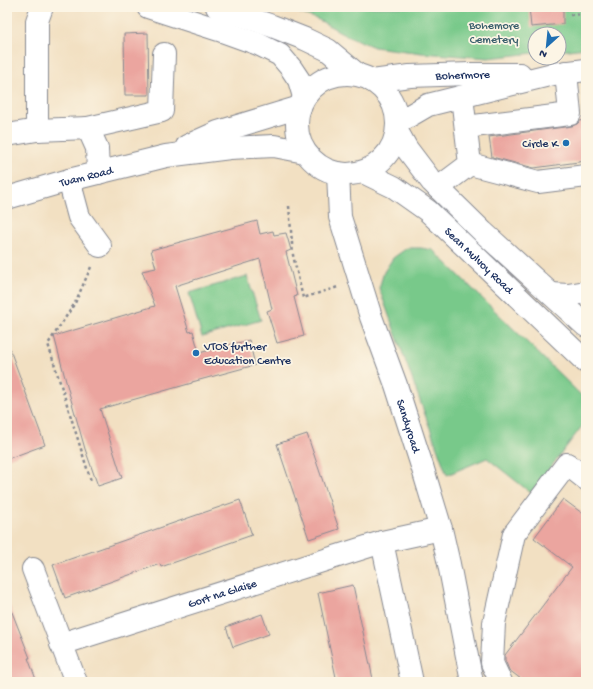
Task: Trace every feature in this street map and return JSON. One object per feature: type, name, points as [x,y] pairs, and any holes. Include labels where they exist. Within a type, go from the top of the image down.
[{"type":"main road","points":[[37,130],[37,21],[42,7]]},
{"type":"main road","points":[[148,7],[258,44],[280,55],[299,80],[302,102]]},
{"type":"main road","points":[[217,7],[272,26],[328,50],[365,78],[382,88],[390,98],[395,110],[397,127],[395,139],[390,150],[382,160],[373,167],[362,172],[338,174],[325,169],[314,162],[305,152],[299,141],[297,117],[302,102],[311,89],[318,83],[336,75],[347,74],[365,78]]},
{"type":"main road","points":[[7,135],[37,130],[88,128],[162,111],[164,54]]},
{"type":"main road","points":[[466,127],[578,113],[568,72]]},
{"type":"main road","name":"Bohermore","points":[[365,78],[568,72]]},
{"type":"main road","name":"Bohermore","points":[[397,127],[428,105],[568,72]]},
{"type":"main road","points":[[462,97],[470,164]]},
{"type":"main road","name":"Tuam Road","points":[[166,156],[218,132],[302,102]]},
{"type":"main road","name":"Sean Mulvoy Road","points":[[397,127],[407,149],[432,182],[483,232],[586,326]]},
{"type":"main road","points":[[88,128],[97,148],[98,173]]},
{"type":"main road","name":"Tuam Road","points":[[7,198],[69,180],[166,156],[230,148],[274,146],[305,152]]},
{"type":"main road","points":[[438,188],[470,164]]},
{"type":"main road","points":[[470,164],[538,182],[586,176]]},
{"type":"main road","name":"Sean Mulvoy Road","points":[[362,172],[394,187],[428,211],[586,362]]},
{"type":"main road","name":"Sandyroad","points":[[338,174],[340,217],[371,318],[396,385],[441,529],[472,682]]},
{"type":"main road","points":[[69,180],[79,217],[100,246]]},
{"type":"main road","points":[[551,294],[568,295],[586,292]]},
{"type":"main road","points":[[501,682],[492,663],[494,623],[514,534],[567,464],[586,479]]},
{"type":"main road","name":"Gort na Glaise","points":[[61,644],[382,542],[441,529]]},
{"type":"main road","points":[[382,542],[412,682]]},
{"type":"main road","points":[[33,569],[76,682]]},
{"type":"path","points":[[570,15],[586,14]]},
{"type":"path","points":[[288,206],[293,255],[303,298],[360,280]]},
{"type":"path","points":[[91,481],[48,344],[75,303],[100,246]]},
{"type":"green space","name":"Bohemore Cemetery","points":[[282,7],[586,7],[586,48],[567,50],[567,26],[527,26],[527,54],[488,58],[422,53],[374,47],[346,35],[317,19]]},
{"type":"green space","points":[[407,248],[433,250],[586,400],[586,421],[531,493],[487,458],[447,475],[379,288],[384,272],[393,258]]},
{"type":"green space","points":[[247,276],[261,320],[202,337],[189,293]]},
{"type":"building","points":[[529,7],[563,7],[563,24],[531,26]]},
{"type":"building","points":[[148,33],[149,95],[125,95],[124,34]]},
{"type":"building","points":[[586,120],[586,161],[534,168],[492,157],[489,137],[572,126],[580,121]]},
{"type":"building","points":[[257,221],[260,234],[273,231],[274,235],[286,233],[291,250],[286,252],[297,296],[294,297],[304,336],[277,343],[267,311],[272,309],[260,259],[175,286],[189,332],[193,331],[199,353],[249,340],[255,365],[100,409],[122,478],[98,486],[85,449],[54,336],[155,306],[142,271],[156,268],[151,250]]},
{"type":"building","points":[[7,347],[9,347],[45,445],[7,459]]},
{"type":"building","points":[[307,434],[339,529],[309,539],[277,444]]},
{"type":"building","points":[[563,499],[586,516],[586,682],[525,682],[509,670],[505,660],[505,655],[572,567],[534,538]]},
{"type":"building","points":[[240,500],[252,535],[161,567],[160,564],[65,598],[53,565]]},
{"type":"building","points":[[353,585],[373,679],[360,682],[337,682],[318,593]]},
{"type":"building","points":[[8,602],[30,658],[28,658],[37,682],[7,682]]},
{"type":"building","points":[[262,614],[269,634],[233,647],[226,627]]},
{"type":"place","name":"Circle K","points":[[566,143]]},
{"type":"place","name":"VTOS further Education Centre","points":[[196,353]]}]
